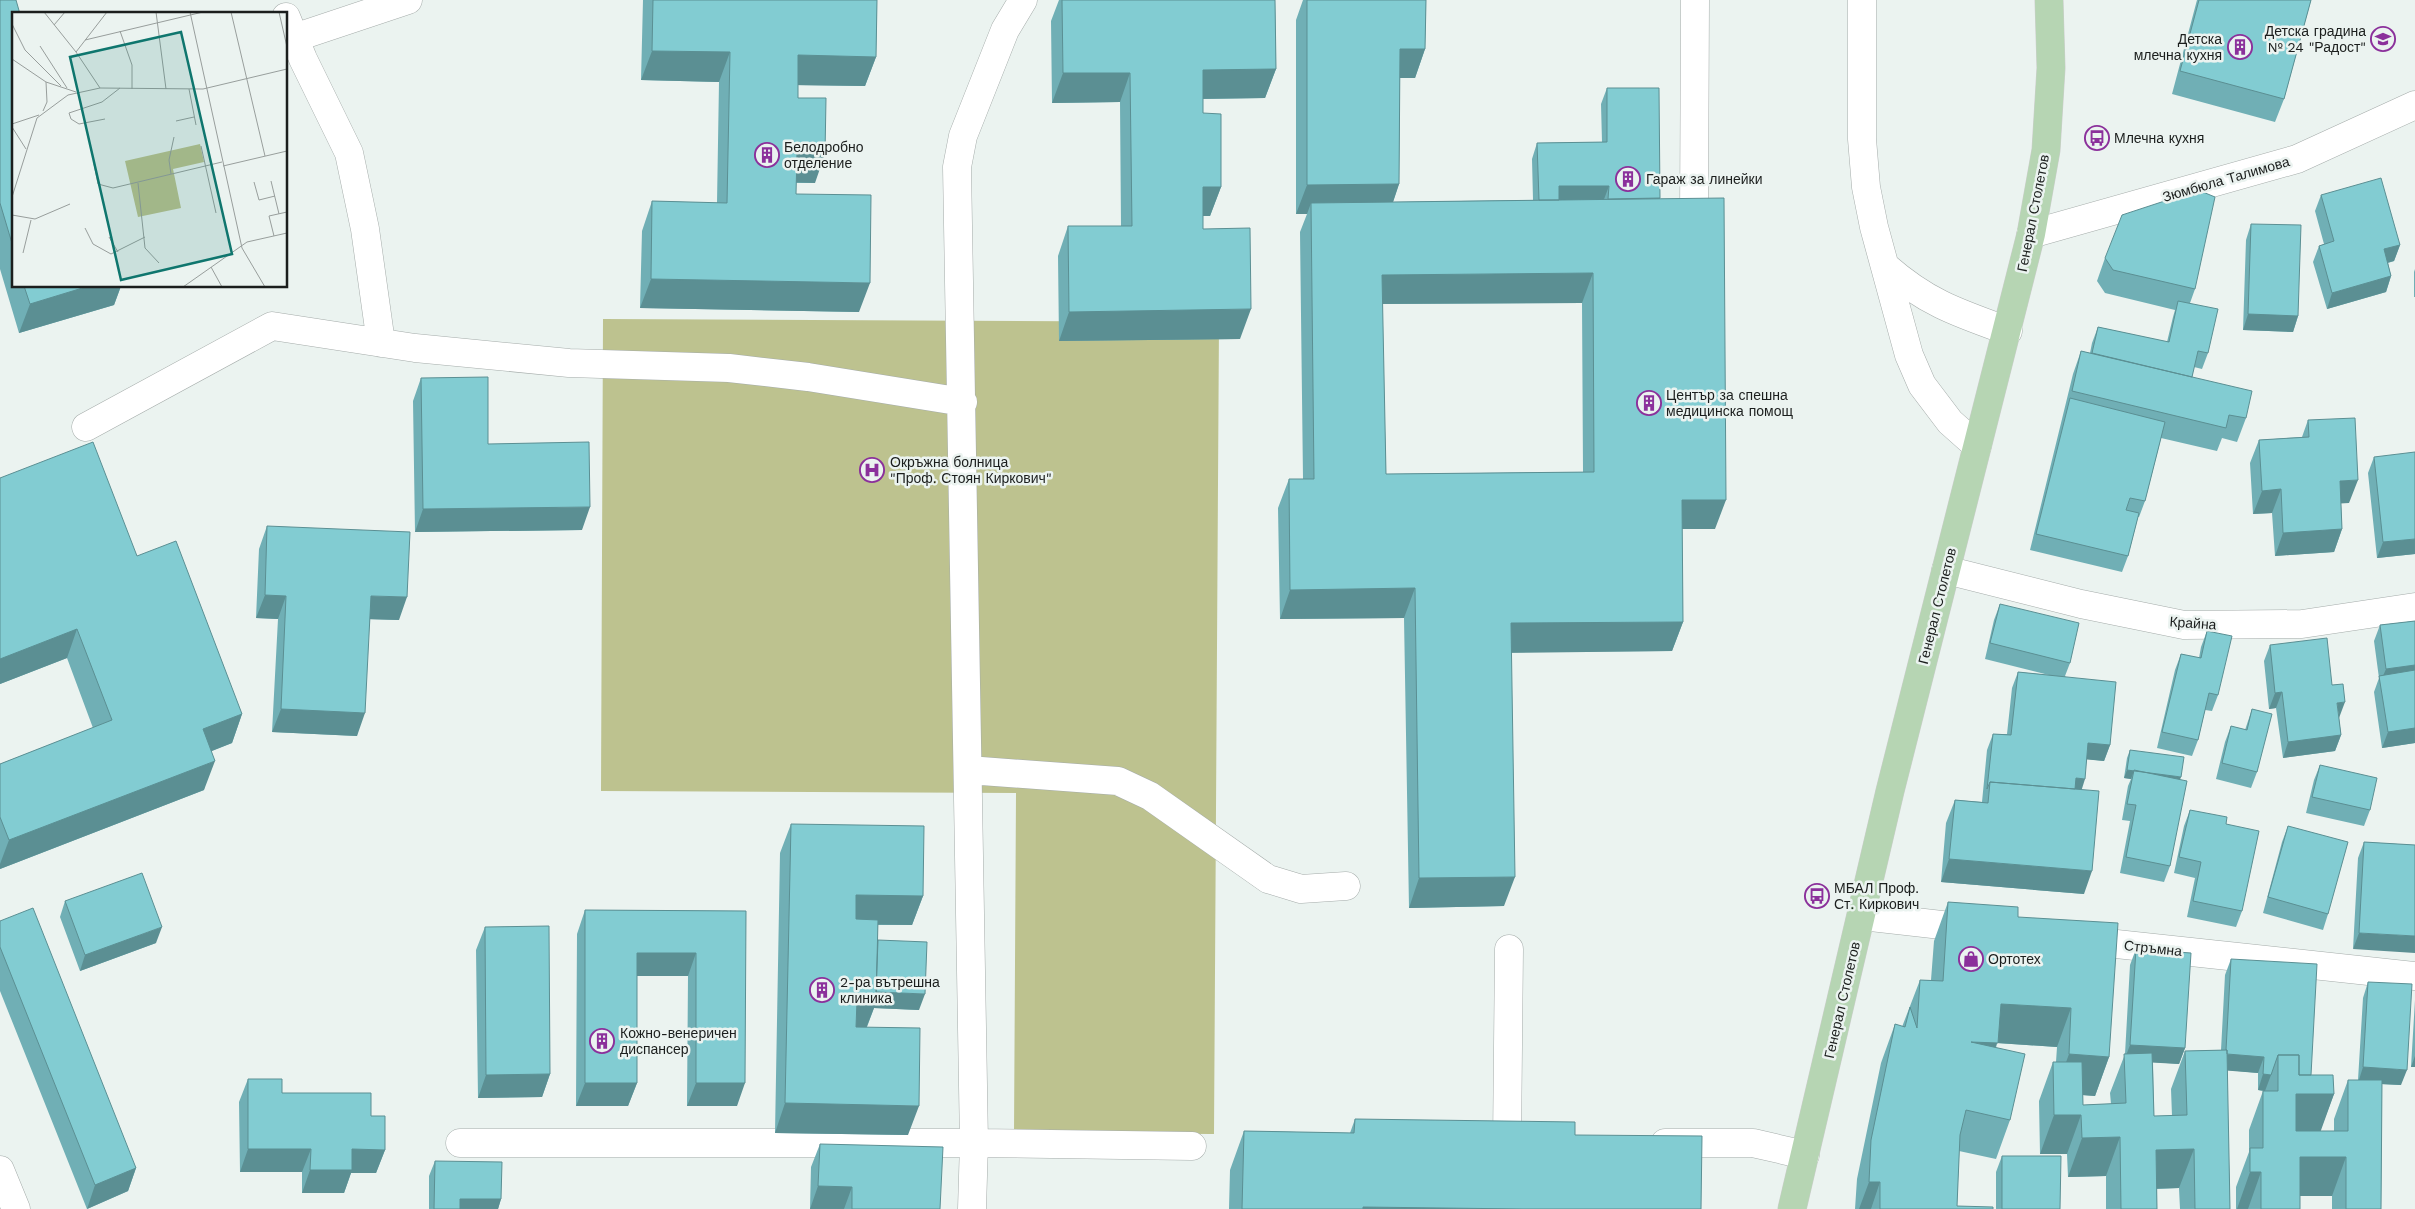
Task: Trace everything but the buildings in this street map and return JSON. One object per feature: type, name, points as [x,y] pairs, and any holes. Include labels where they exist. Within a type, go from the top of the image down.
[{"type":"main road","name":"Генерал Столетов","points":[[1792,1209],[1890,791],[2031,234],[2046,150],[2051,68],[2049,0]]},
{"type":"street","points":[[279,0],[284,12]]},
{"type":"street","points":[[381,342],[365,229],[349,153],[288,23],[408,0]]},
{"type":"street","points":[[972,1209],[974,1143],[963,402],[957,167],[967,127],[1005,30],[1023,0]]},
{"type":"street","points":[[1694,220],[1695,0]]},
{"type":"street","points":[[1862,0],[1862,149],[1867,195],[1909,355],[1922,385],[1950,422],[1977,446]]},
{"type":"street","name":"Зюмбюла Талимова","points":[[2031,234],[2297,159],[2415,105]]},
{"type":"street","points":[[1886,267],[1911,289],[1936,304],[2008,330]]},
{"type":"street","points":[[86,427],[272,326],[415,348],[569,363],[729,368],[808,377],[963,402]]},
{"type":"street","name":"Крайна","points":[[1946,570],[2081,604],[2184,626],[2302,624],[2415,607]]},
{"type":"street","points":[[968,770],[1118,780],[1150,796],[1268,879],[1301,889],[1346,886]]},
{"type":"street","points":[[1862,916],[2000,931]]},
{"type":"street","name":"Стръмна","points":[[2049,936],[2415,976]]},
{"type":"street","points":[[1507,1143],[1509,949]]},
{"type":"street","points":[[460,1143],[974,1143],[1192,1146]]},
{"type":"street","points":[[1479,1143],[1536,1143]]},
{"type":"street","points":[[1644,1143],[1753,1143],[1805,1155]]},
{"type":"street","points":[[0,1170],[16,1209]]},
{"type":"green space","points":[[603,319],[1219,322],[1214,1134],[1014,1133],[1016,793],[601,791]]},
{"type":"place","name":"Детска градина № 24 \"Радост\"","points":[[2383,39]]},
{"type":"place","name":"Детска млечна кухня","points":[[2240,47]]},
{"type":"place","name":"Млечна кухня","points":[[2097,138]]},
{"type":"place","name":"Белодробно отделение","points":[[767,155]]},
{"type":"place","name":"Гараж за линейки","points":[[1628,179]]},
{"type":"place","name":"Център за спешна медицинска помощ","points":[[1649,403]]},
{"type":"place","name":"Окръжна болница \"Проф. Стоян Киркович\"","points":[[872,470]]},
{"type":"place","name":"МБАЛ Проф. Ст. Киркович","points":[[1817,896]]},
{"type":"place","name":"Ортотех","points":[[1971,959]]},
{"type":"place","name":"2-ра вътрешна клиника","points":[[822,990]]},
{"type":"place","name":"Кожно-венеричен диспансер","points":[[602,1041]]}]
